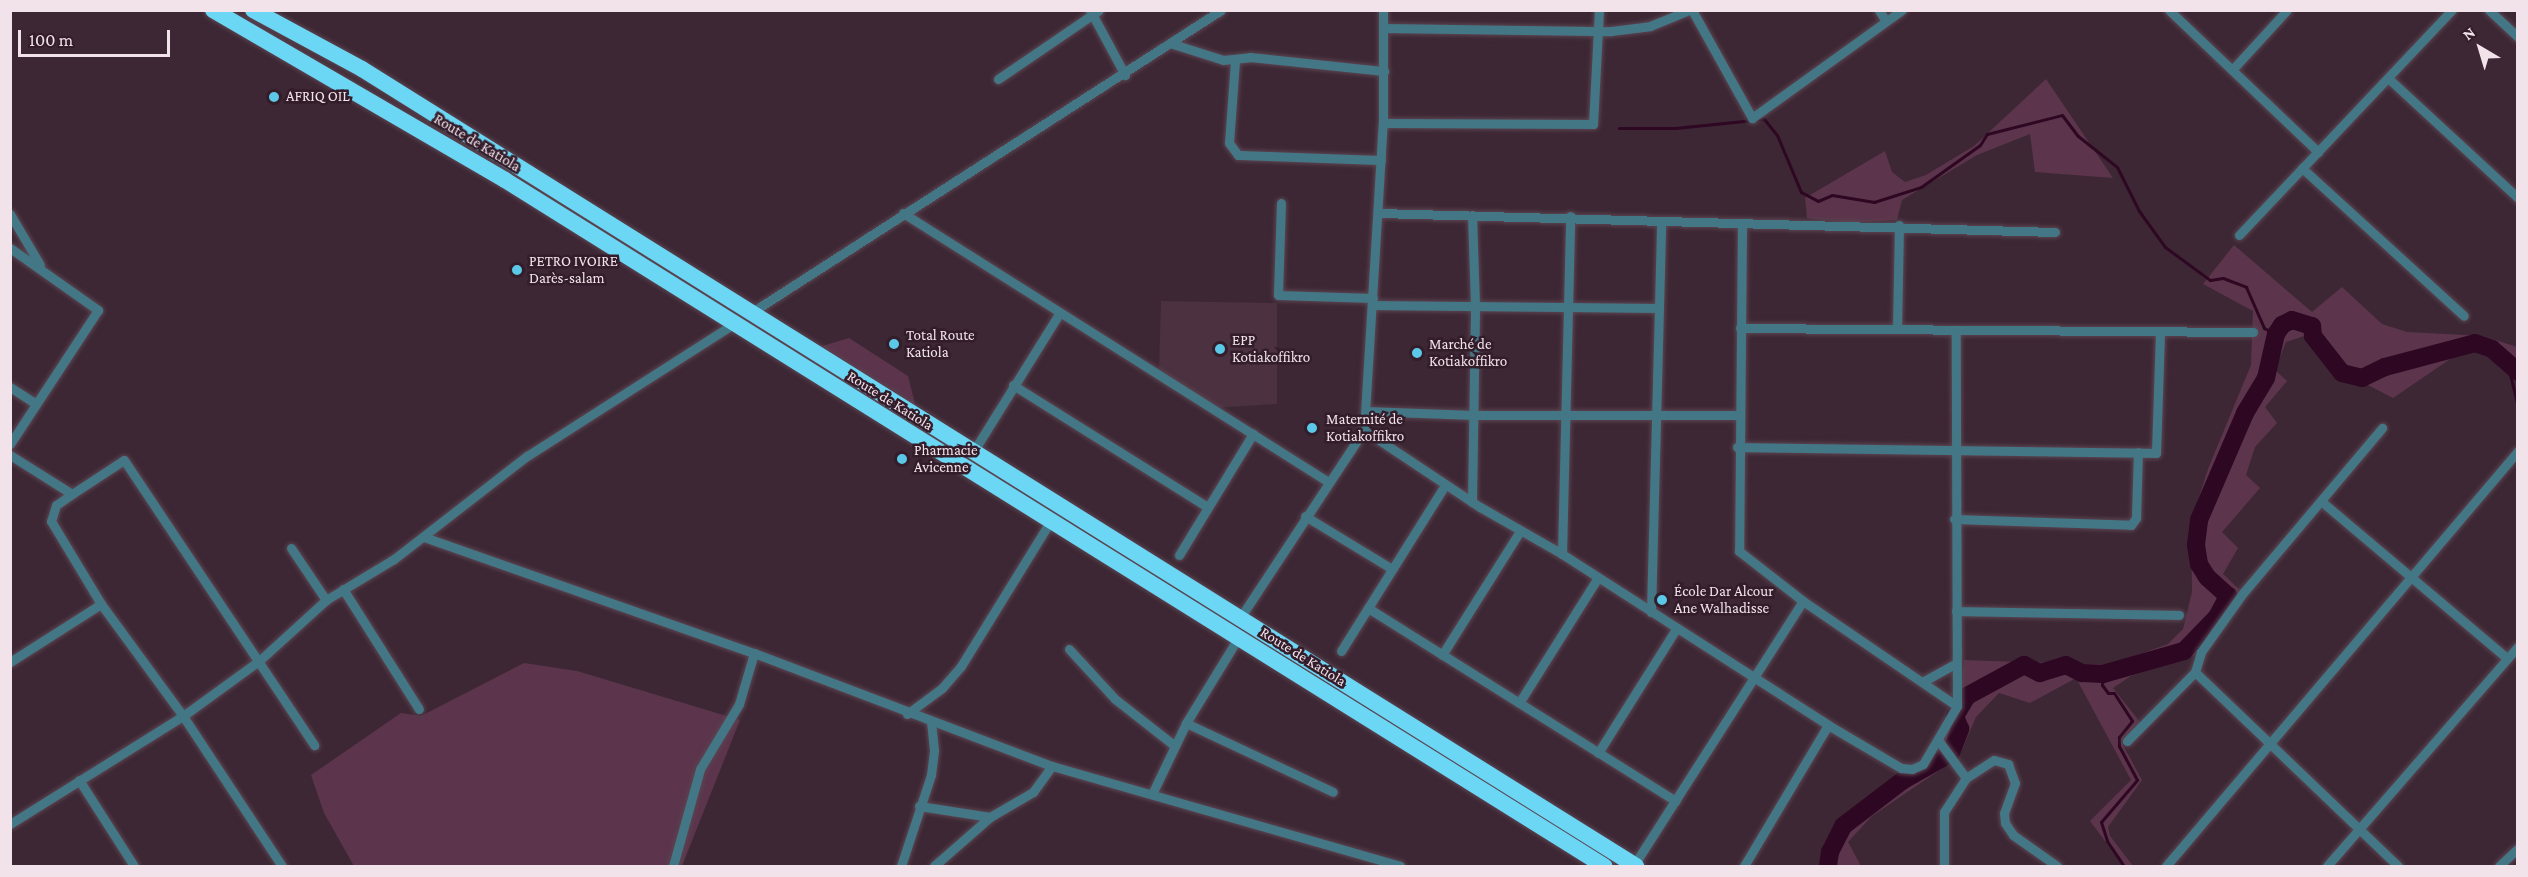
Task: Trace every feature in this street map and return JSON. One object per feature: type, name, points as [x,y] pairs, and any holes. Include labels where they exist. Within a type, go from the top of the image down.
[{"type":"highway","name":"Route de Katiola","points":[[213,10],[388,110],[1238,638],[1597,865]]},
{"type":"highway","name":"Route de Katiola","points":[[253,10],[362,69],[1635,866]]},
{"type":"street","points":[[10,824],[183,716],[260,660],[326,600],[424,537],[527,456],[903,213],[1125,75],[1221,10]]},
{"type":"street","points":[[1240,618],[1327,481],[1364,430],[1379,213],[1383,123],[1383,10]]},
{"type":"street","points":[[1383,123],[1593,124],[1599,10]]},
{"type":"street","points":[[1383,28],[1598,31],[1650,26],[1690,10],[1752,118],[1902,10]]},
{"type":"street","points":[[1879,10],[1886,21]]},
{"type":"street","points":[[2169,10],[2318,152]]},
{"type":"street","points":[[2232,70],[2287,10]]},
{"type":"street","points":[[2238,235],[2452,10]]},
{"type":"street","points":[[2489,10],[2517,37]]},
{"type":"street","points":[[998,79],[1094,12],[1125,75]]},
{"type":"street","points":[[1173,44],[1235,61],[1250,57],[1384,71]]},
{"type":"street","points":[[1235,61],[1229,143],[1238,155],[1381,160]]},
{"type":"street","points":[[2388,78],[2517,198]]},
{"type":"street","points":[[2302,168],[2464,316]]},
{"type":"street","points":[[1281,203],[1278,295],[1373,302],[1568,308],[1656,308]]},
{"type":"street","points":[[903,213],[1059,314],[1327,481]]},
{"type":"street","points":[[1379,213],[1570,216],[1661,222],[1899,225],[2055,232]]},
{"type":"street","points":[[10,214],[42,267]]},
{"type":"street","points":[[1472,215],[1475,305],[1472,502]]},
{"type":"street","points":[[1562,554],[1570,216]]},
{"type":"street","points":[[1651,612],[1656,308],[1661,222]]},
{"type":"street","points":[[1742,223],[1737,447],[1739,551],[1803,601],[1924,681],[1957,706]]},
{"type":"street","points":[[1897,329],[1899,225]]},
{"type":"street","points":[[10,248],[42,267],[98,310],[10,444]]},
{"type":"street","points":[[973,452],[1059,314]]},
{"type":"street","points":[[1740,328],[2253,332]]},
{"type":"street","points":[[1364,430],[1472,502],[1562,554],[1597,579],[1828,725],[1901,768],[1923,764],[1957,706],[1953,448],[1956,330]]},
{"type":"street","points":[[1737,447],[2158,451],[2160,332]]},
{"type":"street","points":[[1013,385],[1206,506]]},
{"type":"street","points":[[10,387],[36,404]]},
{"type":"street","points":[[1366,411],[1474,415],[1738,415]]},
{"type":"street","points":[[2127,741],[2195,672],[2201,652],[2243,593],[2382,428]]},
{"type":"street","points":[[1179,555],[1206,506],[1253,434]]},
{"type":"street","points":[[2166,867],[2517,451]]},
{"type":"street","points":[[1954,519],[2131,525],[2136,518],[2138,452]]},
{"type":"street","points":[[10,455],[72,494]]},
{"type":"street","points":[[282,867],[183,716],[101,604],[51,521],[56,506],[124,460],[260,660],[314,745]]},
{"type":"street","points":[[1341,651],[1446,485]]},
{"type":"street","points":[[2321,501],[2507,658]]},
{"type":"street","points":[[1305,516],[1392,569]]},
{"type":"street","points":[[907,714],[942,688],[961,666],[1050,522]]},
{"type":"street","points":[[1442,655],[1520,531]]},
{"type":"street","points":[[424,537],[754,653],[907,714],[1052,766],[1153,792],[1400,867]]},
{"type":"street","points":[[291,548],[326,600]]},
{"type":"street","points":[[1519,703],[1597,579]]},
{"type":"street","points":[[343,589],[419,709]]},
{"type":"street","points":[[1635,866],[1803,601]]},
{"type":"street","points":[[10,662],[101,604]]},
{"type":"street","points":[[1368,608],[1676,801]]},
{"type":"street","points":[[1956,611],[2179,615]]},
{"type":"street","points":[[1598,753],[1676,628]]},
{"type":"street","points":[[1153,792],[1186,723],[1238,638]]},
{"type":"street","points":[[2327,867],[2517,646]]},
{"type":"street","points":[[1069,649],[1115,699],[1175,746]]},
{"type":"street","points":[[672,867],[700,769],[739,704],[754,653]]},
{"type":"street","points":[[1924,681],[1956,663]]},
{"type":"street","points":[[2195,672],[2398,867]]},
{"type":"street","points":[[901,867],[931,775],[934,750],[931,723]]},
{"type":"street","points":[[1186,723],[1332,792]]},
{"type":"street","points":[[1744,867],[1828,725]]},
{"type":"street","points":[[1938,740],[1966,778]]},
{"type":"street","points":[[1944,867],[1944,812],[1966,778],[1994,760],[2007,764],[2015,783],[2004,813],[2006,823],[2013,835],[2057,867]]},
{"type":"street","points":[[934,867],[990,817],[1033,792],[1052,766]]},
{"type":"street","points":[[79,780],[134,867]]},
{"type":"street","points":[[919,806],[990,817]]},
{"type":"street","points":[[2499,867],[2517,848]]},
{"type":"shaded area","points":[[2046,79],[2113,178],[2035,172],[2030,134],[1977,155],[1902,200],[1897,220],[1845,223],[1807,218],[1805,198],[1885,151],[1892,172],[1905,182],[1926,175],[1974,146]]},
{"type":"shaded area","points":[[2234,245],[2312,312],[2342,287],[2382,324],[2407,332],[2483,336],[2517,347],[2517,363],[2480,351],[2462,351],[2393,398],[2337,369],[2316,343],[2304,336],[2286,342],[2275,370],[2287,381],[2265,407],[2277,423],[2255,447],[2246,475],[2260,488],[2222,532],[2238,548],[2223,574],[2241,591],[2195,655],[2131,676],[2113,688],[2140,722],[2123,745],[2142,780],[2108,827],[2110,836],[2133,866],[2124,866],[2090,821],[2131,780],[2076,678],[2030,703],[1999,693],[1976,717],[1959,757],[1872,816],[1848,842],[1861,866],[1819,866],[1826,847],[1856,806],[1930,762],[1959,713],[1964,660],[2110,665],[2168,644],[2183,629],[2192,592],[2191,522],[2208,469],[2251,365],[2253,311],[2203,284]]},
{"type":"shaded area","points":[[1161,301],[1277,303],[1277,404],[1214,408],[1159,369]]},
{"type":"shaded area","points":[[849,338],[908,376],[916,408],[819,347]]},
{"type":"shaded area","points":[[524,663],[577,671],[740,720],[682,866],[354,866],[324,813],[311,775],[401,713],[421,716]]},
{"type":"waterway","points":[[1619,128],[1675,128],[1764,119],[1777,135],[1801,192],[1818,201],[1832,195],[1874,202],[1921,187],[1980,145],[1987,134],[2062,115],[2078,136],[2117,167],[2139,211],[2165,247],[2210,280],[2223,278],[2246,287],[2264,328],[2276,334]]},
{"type":"waterway","points":[[1828,866],[1830,852],[1843,826],[1902,781],[1951,753],[1960,729],[1955,716],[1967,696],[2024,665],[2040,673],[2066,665],[2082,673],[2103,674],[2184,651],[2217,617],[2228,596],[2207,577],[2199,564],[2196,545],[2199,520],[2245,413],[2266,378],[2276,334],[2282,325],[2292,320],[2312,326],[2313,336],[2342,373],[2362,378],[2385,367],[2475,343],[2492,349],[2518,372]]},
{"type":"waterway","points":[[2508,366],[2518,407]]},
{"type":"waterway","points":[[2103,674],[2102,685],[2108,693],[2114,693],[2132,721],[2119,737],[2119,746],[2137,780],[2101,822],[2107,841],[2124,866]]},
{"type":"place","name":"AFRIQ OIL","points":[[274,97]]},
{"type":"place","name":"PETRO IVOIRE Darès-salam","points":[[517,270]]},
{"type":"place","name":"Total Route Katiola","points":[[894,344]]},
{"type":"place","name":"EPP Kotiakoffikro","points":[[1220,349]]},
{"type":"place","name":"Marché de Kotiakoffikro","points":[[1417,353]]},
{"type":"place","name":"Maternité de Kotiakoffikro","points":[[1312,428]]},
{"type":"place","name":"Pharmacie Avicenne","points":[[902,459]]},
{"type":"place","name":"École Dar Alcour Ane Walhadisse","points":[[1662,600]]}]
